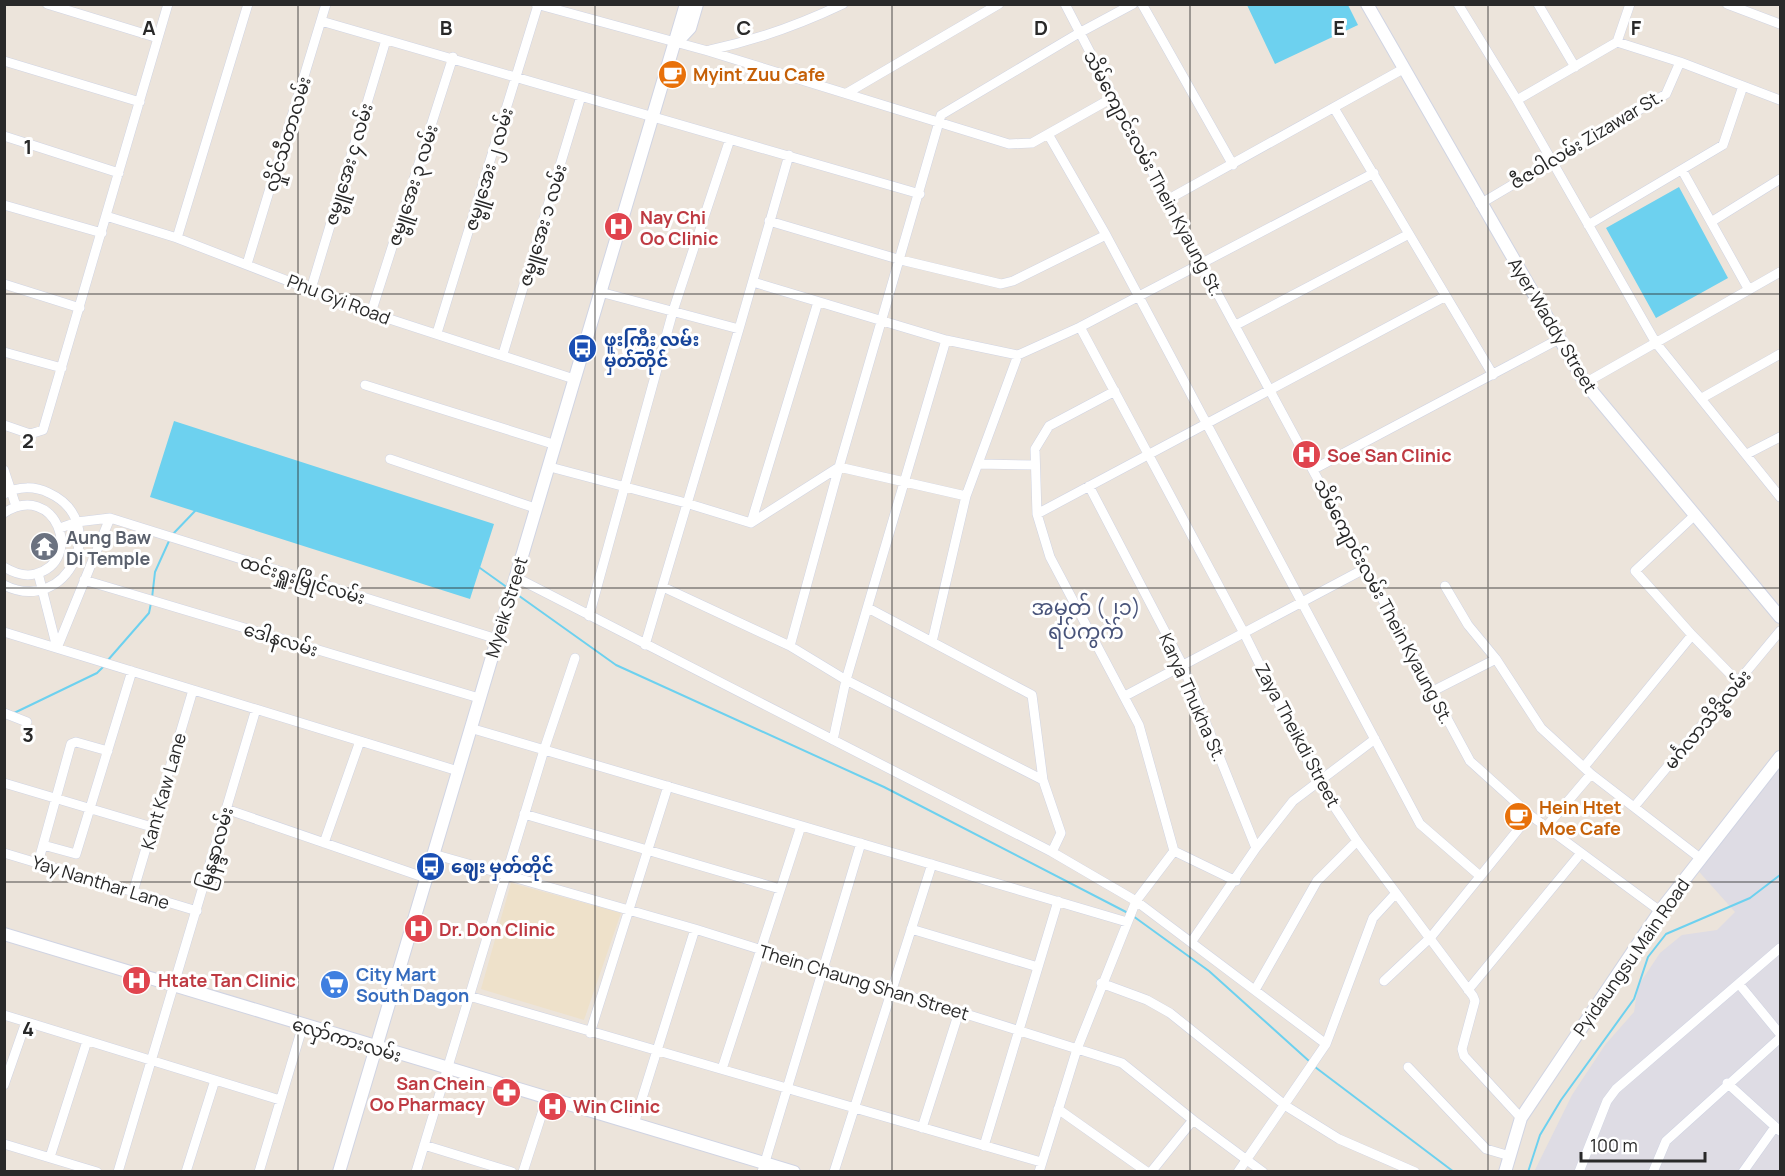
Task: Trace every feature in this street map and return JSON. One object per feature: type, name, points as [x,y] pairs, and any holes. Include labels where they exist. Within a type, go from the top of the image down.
[{"type":"street","points":[[47,4],[158,38]]},
{"type":"street","points":[[4,425],[30,434],[43,430],[168,4]]},
{"type":"street","points":[[177,238],[248,4]]},
{"type":"street","name":"လှိုင်သီတာလမ်း","points":[[247,264],[326,4]]},
{"type":"street","points":[[676,43],[686,4]]},
{"type":"street","points":[[676,43],[690,28],[697,4]]},
{"type":"street","points":[[708,51],[780,32],[843,4]]},
{"type":"street","points":[[847,93],[999,4]]},
{"type":"street","name":"သိမ်ကျောင်းလမ်း Thein Kyaung St.","points":[[1065,4],[1167,201],[1470,761],[1530,815],[1660,912]]},
{"type":"street","points":[[790,646],[839,466],[920,194],[938,121],[946,109],[1132,4]]},
{"type":"street","points":[[1142,4],[1233,165]]},
{"type":"street","name":"Ayer Waddy Street","points":[[1367,4],[1585,384],[1780,617]]},
{"type":"street","points":[[1458,4],[1517,100],[1656,343],[1780,498]]},
{"type":"street","points":[[1538,4],[1575,67]]},
{"type":"street","points":[[1517,100],[1617,42],[1630,4]]},
{"type":"street","points":[[1727,4],[1780,24]]},
{"type":"street","points":[[537,5],[708,51],[1010,144],[1032,143],[1112,98]]},
{"type":"street","name":"ဇမ္ဗူအေး ၂ လမ်း","points":[[437,333],[537,5]]},
{"type":"street","points":[[321,21],[453,57],[516,78],[920,194]]},
{"type":"street","name":"ဇမ္ဗူအေး ၄ လမ်း","points":[[311,289],[386,40]]},
{"type":"street","points":[[1617,42],[1680,62],[1780,100]]},
{"type":"street","name":"Myeik Street","points":[[339,1172],[515,577],[550,467],[651,117],[676,43]]},
{"type":"street","name":"ဇမ္ဗူအေး ၃ လမ်း","points":[[371,313],[453,57]]},
{"type":"street","points":[[4,61],[140,102]]},
{"type":"street","name":"ဇီဇဝါလမ်း Zizawar St.","points":[[1480,204],[1666,94],[1680,62]]},
{"type":"street","points":[[1167,201],[1403,69]]},
{"type":"street","points":[[1588,225],[1723,145],[1743,86]]},
{"type":"street","name":"ဇမ္ဗူအေး ၁ လမ်း","points":[[503,354],[581,96]]},
{"type":"street","points":[[1334,108],[1493,375]]},
{"type":"street","points":[[1048,134],[1106,235],[1300,604],[1420,824],[1480,876]]},
{"type":"street","points":[[4,136],[119,173]]},
{"type":"street","points":[[589,616],[673,311],[730,139]]},
{"type":"street","points":[[645,645],[789,155]]},
{"type":"street","points":[[1682,170],[1749,290]]},
{"type":"street","points":[[753,282],[946,340],[1018,355],[1080,327],[1374,173]]},
{"type":"street","points":[[1711,222],[1780,179]]},
{"type":"street","points":[[4,204],[102,233]]},
{"type":"street","name":"Phu Gyi Road","points":[[106,216],[177,238],[371,313],[503,354],[574,379]]},
{"type":"street","points":[[769,221],[901,260],[1001,284],[1013,281],[1106,235]]},
{"type":"street","points":[[1236,325],[1409,234]]},
{"type":"street","points":[[1585,384],[1780,272]]},
{"type":"street","points":[[4,284],[80,308]]},
{"type":"street","points":[[600,292],[738,329]]},
{"type":"street","points":[[1037,514],[1446,296]]},
{"type":"street","points":[[751,523],[818,302]]},
{"type":"street","name":"Zaya Theikdi Street","points":[[1080,327],[1244,633],[1318,782],[1357,841],[1431,937],[1475,1001],[1462,1049],[1464,1056],[1521,1118]]},
{"type":"street","points":[[1314,469],[1559,339]]},
{"type":"street","points":[[833,740],[846,680],[946,340]]},
{"type":"street","points":[[4,352],[62,368]]},
{"type":"street","points":[[1702,398],[1780,354]]},
{"type":"street","points":[[932,642],[966,496],[1018,355]]},
{"type":"street","points":[[365,384],[556,445]]},
{"type":"street","points":[[1115,391],[1049,426],[1035,448],[1037,514],[1050,557],[1125,696],[1138,725],[1174,851],[1236,881]]},
{"type":"street","points":[[1747,454],[1780,437]]},
{"type":"street","points":[[390,459],[536,508]]},
{"type":"street","points":[[978,464],[1035,465]]},
{"type":"street","points":[[751,523],[839,466],[966,496]]},
{"type":"street","points":[[550,467],[686,503],[751,523]]},
{"type":"street","points":[[4,470],[7,492],[16,506]]},
{"type":"street","name":"Karya Thukha St.","points":[[1089,486],[1183,666],[1256,848]]},
{"type":"street","points":[[4,585],[28,591],[43,589],[58,582],[74,563],[80,538],[77,522],[69,508],[57,496],[42,490],[26,488],[7,492]]},
{"type":"street","points":[[4,513],[16,506],[39,507],[49,513],[60,528],[62,545],[52,565],[38,573],[21,575],[4,567]]},
{"type":"street","points":[[1695,515],[1635,571],[1738,682]]},
{"type":"street","points":[[57,648],[110,518],[77,522],[60,528]]},
{"type":"street","name":"ထင်းရှူးမြိုင်လမ်း","points":[[110,518],[497,639]]},
{"type":"street","points":[[1125,696],[1366,568]]},
{"type":"street","points":[[38,573],[57,648]]},
{"type":"street","points":[[515,577],[1052,852],[1192,941],[1324,1048]]},
{"type":"street","name":"ဒေါနလမ်း","points":[[84,580],[479,698]]},
{"type":"street","points":[[1445,586],[1468,625],[1496,659],[1541,729],[1587,770],[1700,858]]},
{"type":"street","points":[[663,587],[790,646],[846,680],[1043,780]]},
{"type":"street","points":[[868,608],[1032,695],[1043,780],[1061,833],[1052,852]]},
{"type":"street","name":"မင်္ဂလာသိဒ္ဓိလမ်း","points":[[1634,807],[1780,631]]},
{"type":"street","points":[[4,632],[458,771]]},
{"type":"street","points":[[1546,827],[1587,770],[1692,635]]},
{"type":"street","points":[[416,1172],[524,814],[575,658]]},
{"type":"street","points":[[1433,691],[1496,659]]},
{"type":"street","points":[[44,845],[76,854],[132,671]]},
{"type":"street","name":"Kant Kaw Lane","points":[[133,892],[193,690]]},
{"type":"street","name":"မြနန္ဒာလမ်း","points":[[118,1172],[256,709]]},
{"type":"street","points":[[4,713],[27,722]]},
{"type":"street","points":[[470,728],[1128,921]]},
{"type":"street","points":[[1192,941],[1236,881],[1256,848],[1293,801],[1375,740]]},
{"type":"street","points":[[324,843],[360,741]]},
{"type":"street","points":[[38,863],[71,744],[76,742],[108,751]]},
{"type":"street","name":"Pyidaungsu Main Road","points":[[1505,1172],[1521,1118],[1660,912],[1780,757]]},
{"type":"street","points":[[4,783],[152,827]]},
{"type":"street","points":[[590,1033],[668,786]]},
{"type":"street","points":[[226,809],[426,878]]},
{"type":"street","points":[[524,814],[780,889]]},
{"type":"street","points":[[1384,981],[1431,937],[1530,815]]},
{"type":"street","points":[[722,1069],[801,825]]},
{"type":"street","points":[[1255,990],[1317,881],[1357,841]]},
{"type":"street","points":[[764,1167],[861,843]]},
{"type":"street","points":[[469,996],[984,1146],[1040,1167],[1077,1049],[1101,983],[1134,905],[1174,851]]},
{"type":"street","name":"Yay Nanthar Lane","points":[[4,853],[196,911]]},
{"type":"street","points":[[1468,990],[1581,853]]},
{"type":"street","name":"Thein Chaung Shan Street","points":[[433,854],[695,929],[1122,1063],[1263,1172]]},
{"type":"street","points":[[834,1172],[932,864]]},
{"type":"street","points":[[1238,1172],[1303,1082],[1324,1048],[1373,918],[1396,893]]},
{"type":"street","points":[[984,1146],[1058,901]]},
{"type":"street","points":[[634,1124],[695,929]]},
{"type":"street","points":[[911,929],[1038,967]]},
{"type":"street","name":"လှော်ကားလမ်း","points":[[4,934],[634,1124],[764,1167],[794,1172]]},
{"type":"street","points":[[1579,1172],[1607,1101],[1616,1089],[1780,948]]},
{"type":"street","points":[[1101,983],[1147,1000],[1170,1013],[1286,1106],[1340,1139],[1415,1172]]},
{"type":"street","points":[[1653,1172],[1666,1141],[1780,1036],[1738,984]]},
{"type":"street","points":[[922,1128],[959,1012]]},
{"type":"street","points":[[4,1015],[280,1100]]},
{"type":"street","points":[[4,1085],[26,1022]]},
{"type":"street","points":[[259,1172],[303,1025]]},
{"type":"street","points":[[50,1157],[87,1041]]},
{"type":"street","points":[[1408,1067],[1486,1149],[1510,1156]]},
{"type":"street","points":[[186,1172],[215,1080]]},
{"type":"street","points":[[1727,1083],[1778,1129],[1743,1172]]},
{"type":"street","points":[[523,1172],[547,1098]]},
{"type":"street","points":[[1058,1109],[1149,1172],[1193,1120]]},
{"type":"street","points":[[4,1144],[98,1172]]},
{"type":"street","points":[[424,1145],[512,1172]]},
{"type":"shaded area","points":[[1780,757],[1780,1171],[1534,1172],[1572,1095],[1605,1045],[1634,1012],[1638,986],[1660,953],[1682,935],[1717,930],[1735,912],[1694,866]]},
{"type":"shaded area","points":[[511,883],[621,913],[584,1020],[481,989]]},
{"type":"water","points":[[1247,5],[1348,5],[1358,25],[1275,64]]},
{"type":"water","points":[[1679,187],[1728,278],[1656,318],[1606,228]]},
{"type":"water","points":[[174,421],[494,524],[470,599],[150,497]]},
{"type":"waterway","points":[[172,535],[195,511]]},
{"type":"waterway","points":[[152,598],[155,572],[169,541]]},
{"type":"waterway","points":[[480,568],[508,588]]},
{"type":"waterway","points":[[515,593],[616,665],[884,787],[1128,913]]},
{"type":"waterway","points":[[108,660],[149,613],[151,603]]},
{"type":"waterway","points":[[12,714],[97,673],[103,667]]},
{"type":"waterway","points":[[1528,1172],[1540,1135],[1561,1100],[1634,999],[1648,957],[1666,934],[1750,898],[1780,875]]},
{"type":"waterway","points":[[1133,916],[1209,971],[1309,1061]]},
{"type":"waterway","points":[[1315,1067],[1454,1172]]},
{"type":"place","name":"Myint Zuu Cafe","points":[[672,74]]},
{"type":"place","name":"Nay Chi Oo Clinic","points":[[619,227]]},
{"type":"place","name":"ဖူးကြီး လမ်း မှတ်တိုင်","points":[[583,349]]},
{"type":"place","name":"Soe San Clinic","points":[[1306,455]]},
{"type":"place","name":"Aung Baw Di Temple","points":[[45,547]]},
{"type":"place","name":"Hein Htet Moe Cafe","points":[[1518,817]]},
{"type":"place","name":"ဈေး မှတ်တိုင်","points":[[430,866]]},
{"type":"place","name":"Dr. Don Clinic","points":[[418,929]]},
{"type":"place","name":"Htate Tan Clinic","points":[[137,980]]},
{"type":"place","name":"City Mart South Dagon","points":[[335,984]]},
{"type":"place","name":"San Chein Oo Pharmacy","points":[[506,1093]]},
{"type":"place","name":"Win Clinic","points":[[552,1106]]},
{"type":"district","name":"အမှတ် (၂၁) ရပ်ကွက်","points":[[1086,619]]}]
